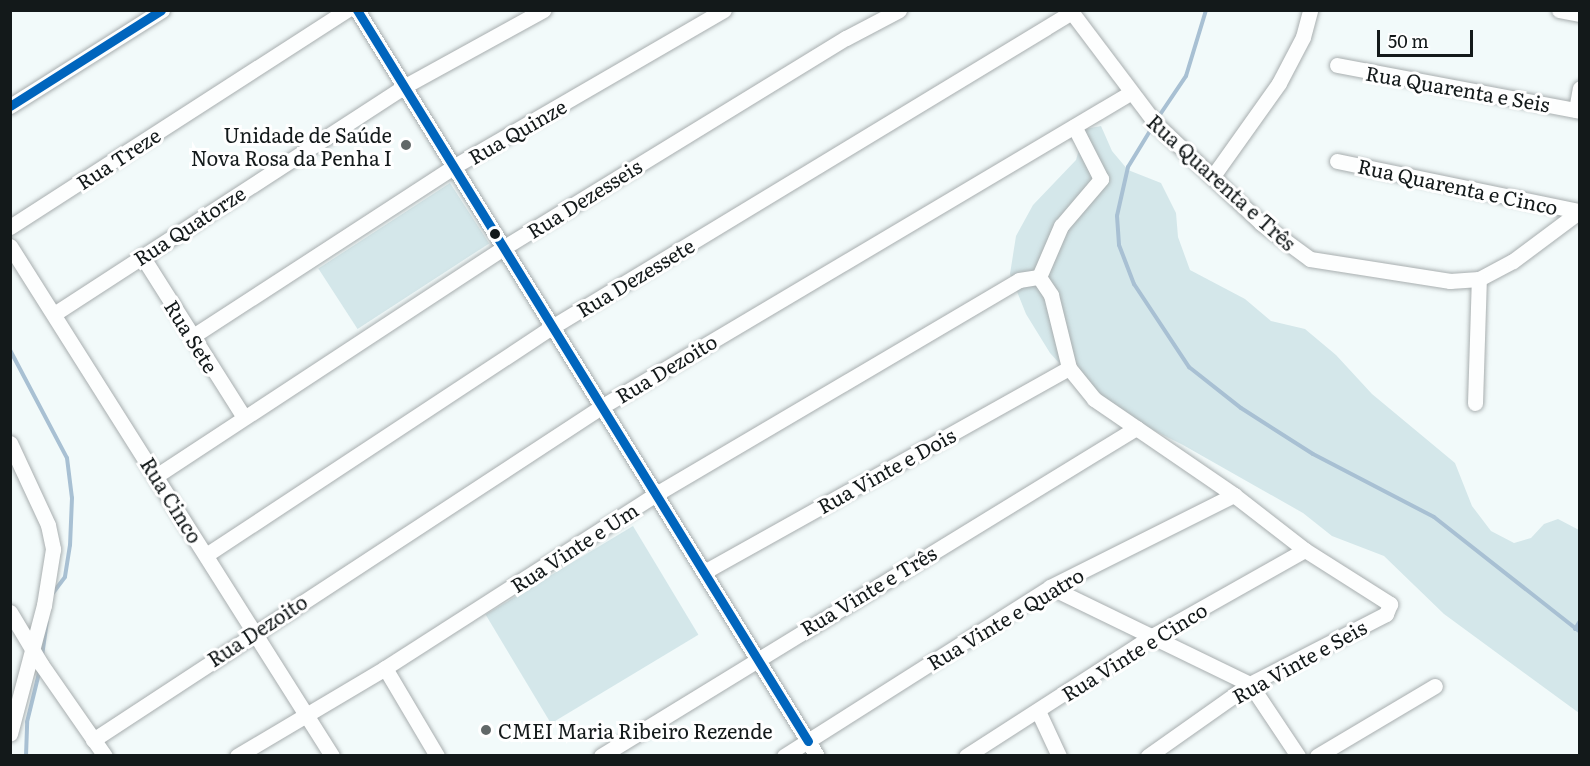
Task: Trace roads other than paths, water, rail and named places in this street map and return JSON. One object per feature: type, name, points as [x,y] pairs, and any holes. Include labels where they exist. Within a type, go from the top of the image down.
[{"type":"street","points":[[10,106],[162,10]]},
{"type":"street","name":"Rua Treze","points":[[10,227],[347,10]]},
{"type":"street","points":[[357,10],[817,756]]},
{"type":"street","name":"Rua Quatorze","points":[[54,314],[405,86],[543,10]]},
{"type":"street","name":"Rua Quinze","points":[[193,336],[453,167],[724,10]]},
{"type":"street","name":"Rua Dezesseis","points":[[156,476],[243,416],[503,248],[846,38],[898,10]]},
{"type":"street","points":[[1213,176],[1279,82],[1303,37],[1310,10]]},
{"type":"street","points":[[1559,10],[1580,14]]},
{"type":"street","name":"Rua Quarenta e Três","points":[[1071,11],[1130,93],[1155,123],[1279,239],[1310,259],[1450,281],[1479,279],[1513,261],[1579,211]]},
{"type":"street","name":"Rua Dezessete","points":[[206,555],[552,327],[1071,11]]},
{"type":"street","name":"Rua Quarenta e Seis","points":[[1337,65],[1578,110]]},
{"type":"street","points":[[1578,110],[1580,88]]},
{"type":"street","name":"Rua Dezoito","points":[[93,740],[256,630],[601,407],[1130,93]]},
{"type":"street","points":[[1074,126],[1101,178],[1061,226],[1040,278],[1051,295],[1069,368],[1094,399],[1234,495],[1305,550]]},
{"type":"street","name":"Rua Quarenta e Cinco","points":[[1337,161],[1579,211]]},
{"type":"street","name":"Rua Cinco","points":[[10,246],[256,630],[332,756]]},
{"type":"street","name":"Rua Sete","points":[[142,256],[243,416]]},
{"type":"street","name":"Rua Vinte e Um","points":[[237,756],[385,668],[656,494],[1018,279],[1040,278]]},
{"type":"street","points":[[1475,403],[1479,279]]},
{"type":"street","name":"Rua Vinte e Dois","points":[[704,572],[1069,368]]},
{"type":"street","name":"Rua Vinte e Três","points":[[601,756],[757,657],[1136,428]]},
{"type":"street","points":[[10,443],[48,525],[53,549],[34,651],[10,734]]},
{"type":"street","name":"Rua Vinte e Quatro","points":[[784,756],[1050,587],[1234,495]]},
{"type":"street","name":"Rua Vinte e Seis","points":[[1148,756],[1250,684],[1391,608],[1387,600],[1305,550]]},
{"type":"street","name":"Rua Vinte e Cinco","points":[[966,756],[1154,635],[1305,550]]},
{"type":"street","points":[[1050,587],[1154,635],[1250,684],[1298,756]]},
{"type":"street","points":[[10,612],[105,756]]},
{"type":"street","points":[[385,668],[437,756]]},
{"type":"street","points":[[1317,756],[1435,686]]},
{"type":"street","points":[[1038,711],[1059,756]]},
{"type":"waterway","points":[[1157,119],[1186,76],[1206,10]]},
{"type":"waterway","points":[[1153,126],[1128,167],[1117,216],[1119,245],[1134,284],[1189,367],[1241,408],[1313,454],[1434,517],[1580,632]]},
{"type":"waterway","points":[[10,350],[67,458],[72,498],[70,545],[65,577],[52,594]]},
{"type":"waterway","points":[[1575,629],[1580,621]]},
{"type":"waterway","points":[[42,656],[47,622]]},
{"type":"waterway","points":[[26,756],[27,722],[40,669]]},
{"type":"place","name":"Unidade de Saúde Nova Rosa da Penha I","points":[[406,145]]},
{"type":"place","name":"CMEI Maria Ribeiro Rezende","points":[[486,730]]}]
